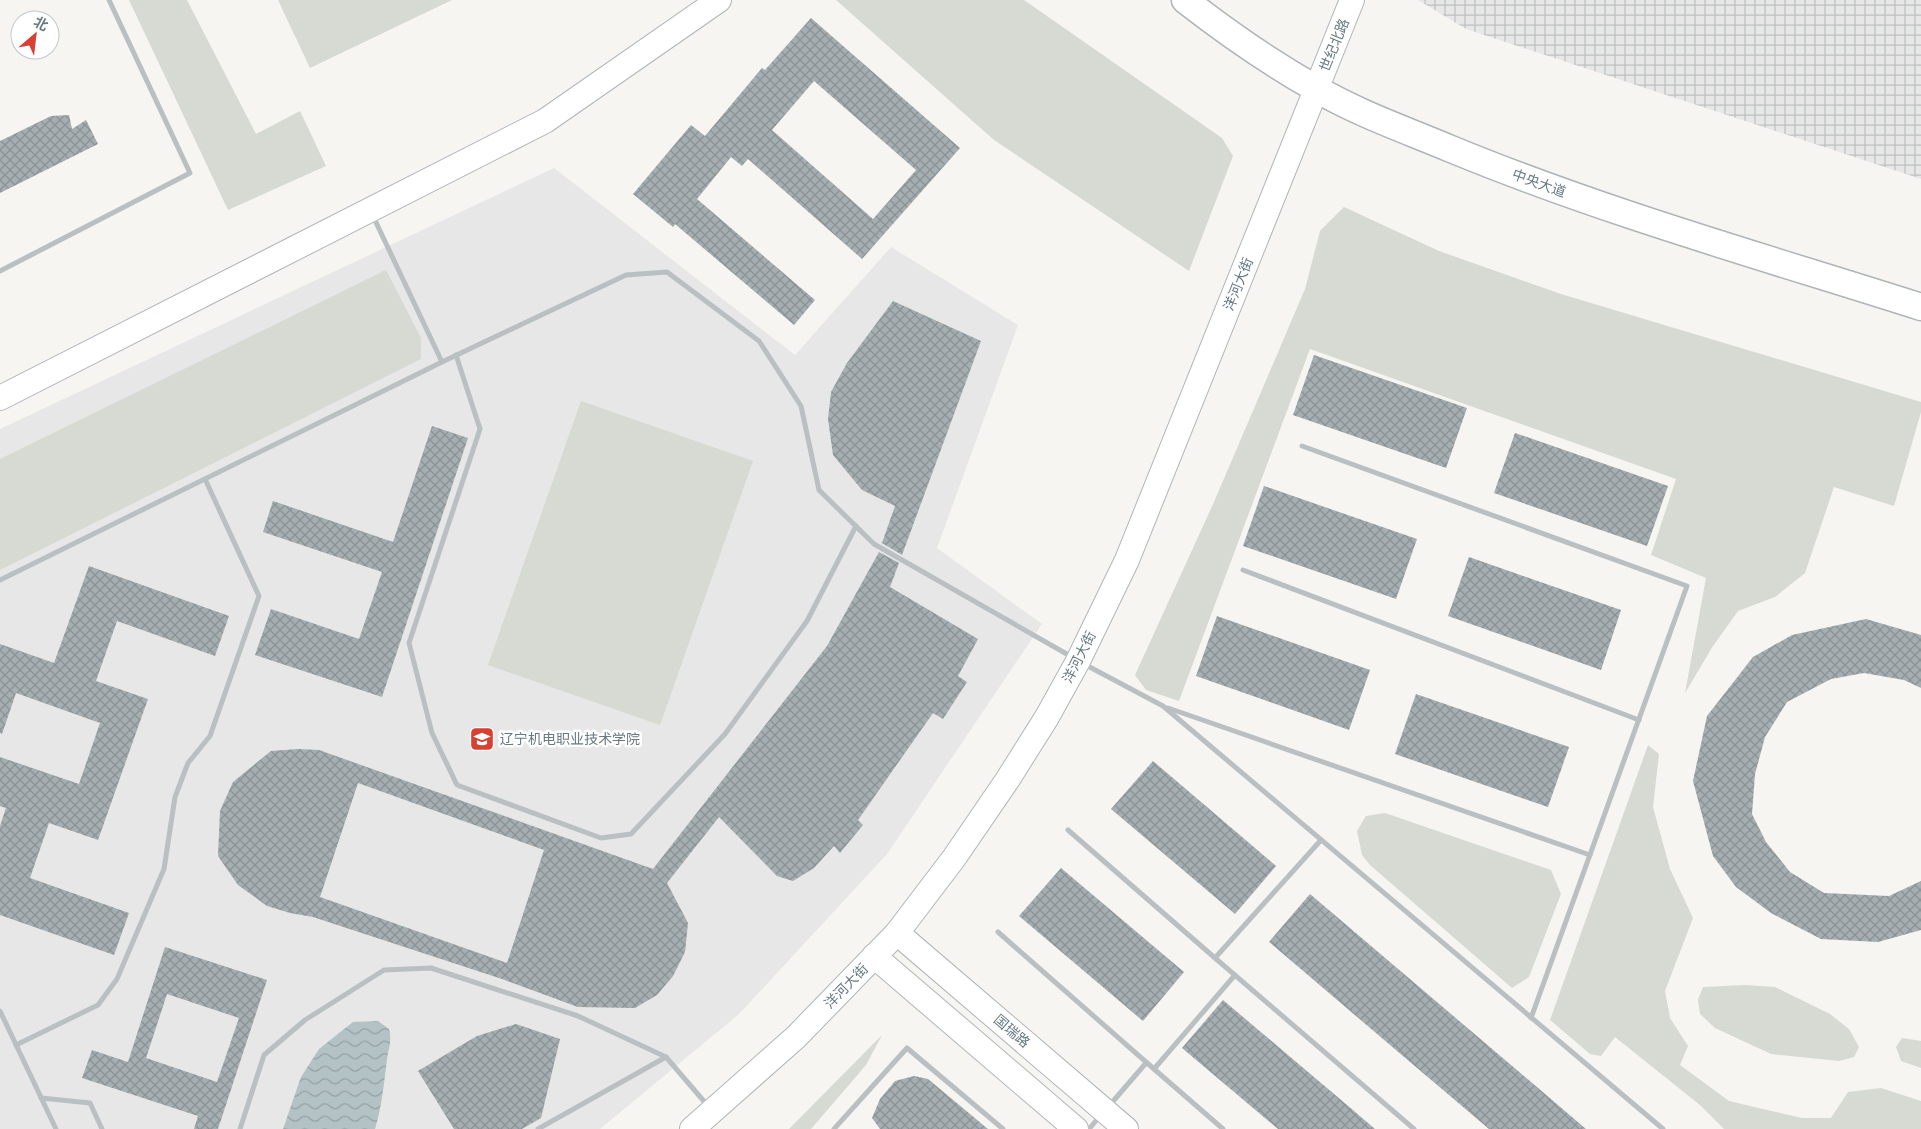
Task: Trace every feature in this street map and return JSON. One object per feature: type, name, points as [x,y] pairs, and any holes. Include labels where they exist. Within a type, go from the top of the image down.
[{"type":"main road","name":"中央大道","points":[[1185,0],[1228,34],[1316,89],[1392,125],[1477,160],[1587,201],[1921,307]]},
{"type":"street","points":[[0,270],[190,173],[109,0]]},
{"type":"street","points":[[0,398],[545,121],[719,0]]},
{"type":"street","name":"世纪北路","points":[[1316,89],[1352,0]]},
{"type":"street","name":"洋河大街","points":[[692,1129],[714,1112],[796,1037],[897,933],[954,858],[1008,779],[1078,661],[1127,560],[1316,89]]},
{"type":"street","points":[[370,210],[442,362]]},
{"type":"street","points":[[0,580],[456,355],[626,275],[667,272],[759,341],[801,406],[819,490],[874,544],[1078,661],[1163,706],[1590,855]]},
{"type":"street","points":[[456,355],[480,429],[409,643],[432,733],[458,785],[601,838],[631,834],[730,727],[807,621],[856,526]]},
{"type":"street","points":[[1302,446],[1687,586],[1531,1018]]},
{"type":"street","points":[[16,1045],[98,1005],[117,979],[164,869],[175,797],[188,763],[210,736],[260,596],[205,479]]},
{"type":"street","points":[[1243,570],[1639,720]]},
{"type":"street","points":[[1163,706],[1663,1129]]},
{"type":"street","points":[[1068,830],[1414,1129]]},
{"type":"street","points":[[1215,958],[1321,840]]},
{"type":"street","points":[[998,932],[1223,1129]]},
{"type":"street","name":"国瑞路","points":[[897,933],[1126,1129]]},
{"type":"street","points":[[874,956],[1076,1129]]},
{"type":"street","points":[[240,1129],[264,1056],[304,1020],[384,970],[432,968],[578,1016],[666,1057],[714,1112]]},
{"type":"street","points":[[1154,1069],[1235,975]]},
{"type":"street","points":[[0,1011],[56,1129]]},
{"type":"street","points":[[834,1129],[907,1048],[1002,1129]]},
{"type":"street","points":[[538,1129],[666,1057]]},
{"type":"street","points":[[1089,1129],[1146,1063]]},
{"type":"street","points":[[41,1098],[90,1103],[102,1129]]},
{"type":"shaded area","points":[[129,0],[187,0],[256,134],[300,111],[326,166],[228,210]]},
{"type":"shaded area","points":[[278,0],[452,0],[310,68]]},
{"type":"shaded area","points":[[836,0],[1024,0],[1222,138],[1233,156],[1189,271],[994,140]]},
{"type":"shaded area","points":[[1418,0],[1921,0],[1921,179],[1466,29]]},
{"type":"shaded area","name":"辽宁机电职业技术学院","points":[[554,168],[795,355],[891,247],[1018,325],[937,548],[1042,624],[887,854],[739,1014],[600,1129],[0,1129],[0,429]]},
{"type":"shaded area","points":[[1344,207],[1439,251],[1561,294],[1921,402],[1921,412],[1894,506],[1834,487],[1805,573],[1775,597],[1738,611],[1713,646],[1685,693],[1706,578],[1651,555],[1676,479],[1310,349],[1179,701],[1146,690],[1135,675],[1214,502],[1305,289],[1320,231]]},
{"type":"shaded area","points":[[386,270],[421,338],[421,359],[0,570],[0,459]]},
{"type":"shaded area","points":[[581,401],[753,461],[660,725],[488,665]]},
{"type":"shaded area","points":[[1648,745],[1659,754],[1653,807],[1670,869],[1693,918],[1665,991],[1670,1018],[1688,1046],[1680,1065],[1729,1101],[1802,1118],[1831,1118],[1848,1092],[1881,1088],[1921,1101],[1921,1129],[1724,1129],[1700,1105],[1615,1037],[1601,1056],[1590,1054],[1550,1020]]},
{"type":"shaded area","points":[[1385,813],[1551,870],[1561,894],[1529,977],[1512,988],[1370,865],[1362,855],[1357,831],[1366,816]]},
{"type":"shaded area","points":[[1745,985],[1775,987],[1830,1014],[1849,1029],[1859,1047],[1854,1057],[1839,1061],[1771,1054],[1715,1028],[1700,1014],[1698,1000],[1703,987]]},
{"type":"shaded area","points":[[882,1035],[866,1065],[811,1129],[789,1129]]},
{"type":"shaded area","points":[[1902,1038],[1921,1041],[1921,1068],[1901,1061],[1896,1047]]},
{"type":"water","points":[[378,1021],[389,1029],[390,1041],[381,1103],[375,1129],[283,1129],[301,1077],[319,1049],[353,1022]]},
{"type":"building","points":[[811,18],[960,148],[862,259],[748,159],[742,166],[731,157],[697,199],[815,300],[794,325],[675,224],[673,227],[633,194],[691,125],[705,136],[762,68],[765,70]],"holes":[[[814,81],[916,170],[873,219],[772,130]]]},
{"type":"building","points":[[69,115],[72,129],[86,120],[98,144],[0,193],[0,141],[51,116]]},
{"type":"building","points":[[893,301],[981,341],[902,555],[882,543],[895,506],[862,490],[833,455],[828,419],[831,392],[847,363]]},
{"type":"building","points":[[1314,355],[1467,408],[1446,468],[1293,415]]},
{"type":"building","points":[[432,426],[468,438],[382,697],[255,655],[271,609],[359,639],[382,572],[263,532],[273,501],[393,542]]},
{"type":"building","points":[[1515,433],[1668,486],[1647,546],[1494,493]]},
{"type":"building","points":[[1264,486],[1417,539],[1396,599],[1243,546]]},
{"type":"building","points":[[879,552],[899,563],[890,587],[978,639],[958,676],[967,682],[943,719],[933,713],[858,820],[863,825],[840,853],[834,846],[814,868],[793,881],[777,876],[719,817],[667,883],[688,923],[685,952],[673,976],[657,995],[635,1008],[578,1007],[502,979],[313,917],[267,906],[238,885],[218,856],[220,811],[233,782],[271,751],[298,749],[319,750],[653,869],[827,646]],"holes":[[[358,783],[544,850],[507,963],[320,897]]]},
{"type":"building","points":[[1469,557],[1621,610],[1601,670],[1448,616]]},
{"type":"building","points":[[89,566],[229,616],[215,656],[117,621],[96,681],[148,699],[98,840],[49,823],[30,878],[129,913],[114,955],[0,915],[0,826],[6,808],[0,806],[0,757],[79,784],[100,723],[16,693],[2,734],[0,733],[0,644],[54,663]]},
{"type":"building","points":[[1217,616],[1370,670],[1349,730],[1196,676]]},
{"type":"building","points":[[1866,619],[1921,635],[1921,688],[1904,680],[1864,673],[1831,679],[1787,702],[1765,737],[1755,774],[1752,814],[1766,842],[1790,872],[1824,893],[1889,896],[1921,881],[1921,930],[1878,942],[1821,939],[1771,913],[1736,887],[1713,856],[1693,781],[1707,716],[1753,657],[1792,635]]},
{"type":"building","points":[[1416,694],[1569,747],[1548,807],[1395,754]]},
{"type":"building","points":[[1153,761],[1276,866],[1235,914],[1111,809]]},
{"type":"building","points":[[1061,868],[1184,972],[1143,1021],[1019,916]]},
{"type":"building","points":[[1310,894],[1586,1129],[1489,1129],[1269,942]]},
{"type":"building","points":[[165,947],[267,980],[218,1129],[194,1129],[198,1116],[82,1078],[92,1050],[128,1062]],"holes":[[[167,994],[239,1018],[217,1082],[146,1058]]]},
{"type":"building","points":[[1223,1000],[1375,1129],[1278,1129],[1182,1048]]},
{"type":"building","points":[[516,1024],[560,1039],[541,1118],[522,1129],[454,1129],[418,1071],[477,1036]]},
{"type":"building","points":[[914,1076],[928,1079],[988,1129],[880,1129],[872,1118],[880,1099],[895,1081]]},
{"type":"place","name":"辽宁机电职业技术学院","points":[[482,739]]}]
